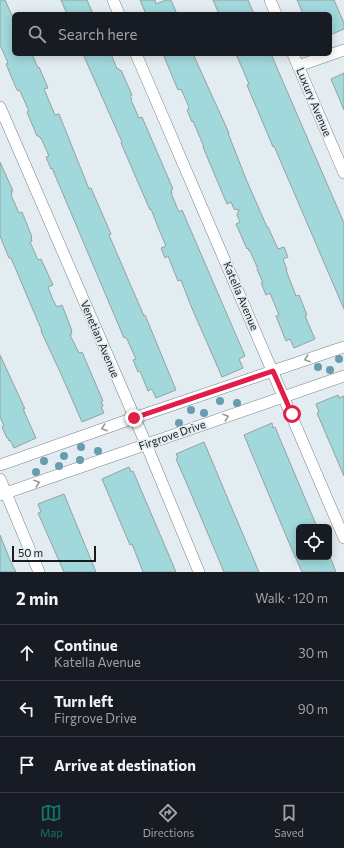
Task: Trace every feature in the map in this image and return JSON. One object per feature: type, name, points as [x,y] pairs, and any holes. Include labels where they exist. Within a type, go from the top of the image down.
[{"type":"street","points":[[113,0],[118,12]]},
{"type":"street","points":[[270,0],[275,12]]},
{"type":"street","points":[[332,54],[344,50]]},
{"type":"street","name":"Katella Avenue","points":[[137,56],[344,538]]},
{"type":"street","name":"Luxury Avenue","points":[[294,56],[344,173]]},
{"type":"street","points":[[298,66],[327,56]]},
{"type":"street","name":"Venetian Avenue","points":[[0,107],[146,444],[199,572]]},
{"type":"street","points":[[0,465],[344,347]]},
{"type":"street","name":"Firgrove Drive","points":[[3,494],[344,376]]},
{"type":"street","points":[[0,479],[3,494],[39,572]]},
{"type":"building","points":[[0,0],[5,0],[12,16],[12,56],[33,56],[38,68],[39,67],[48,88],[44,89],[55,115],[59,114],[89,189],[91,188],[111,234],[109,235],[144,316],[145,315],[176,390],[156,398],[152,389],[148,391],[140,371],[138,372],[133,360],[136,359],[127,339],[125,337],[124,338],[46,157],[49,156],[41,138],[37,136],[27,112],[29,111],[20,91],[17,90],[0,45]]},
{"type":"building","points":[[61,0],[87,0],[92,12],[66,12]]},
{"type":"building","points":[[140,0],[155,0],[156,4],[166,0],[171,0],[176,12],[145,12]]},
{"type":"building","points":[[213,0],[248,0],[253,12],[218,12]]},
{"type":"building","points":[[297,0],[334,0],[344,23],[344,29],[332,34],[332,12],[302,12]]},
{"type":"building","points":[[84,56],[112,56],[117,69],[118,68],[120,71],[121,70],[132,95],[130,96],[132,99],[131,100],[139,118],[142,117],[173,189],[171,190],[171,193],[179,212],[182,210],[245,356],[239,359],[243,368],[222,377],[181,280],[178,281],[168,256],[165,258],[161,248],[166,246],[121,143],[122,142]]},
{"type":"building","points":[[164,56],[194,56],[229,133],[246,179],[267,227],[278,249],[284,247],[288,257],[283,259],[286,270],[296,296],[299,295],[307,315],[305,316],[315,339],[294,348],[290,339],[286,341],[276,316],[279,315],[270,293],[266,295],[261,283],[263,283],[258,269],[236,224],[240,222],[237,215],[239,210],[234,209],[231,202],[227,204],[193,121],[192,122],[187,110],[189,107],[181,89],[178,90]]},
{"type":"building","points":[[237,56],[272,56],[344,223],[344,309],[274,146],[273,147],[247,85],[249,84]]},
{"type":"building","points":[[344,73],[344,110],[331,79]]},
{"type":"building","points":[[0,162],[13,191],[11,191],[11,195],[19,213],[22,212],[32,237],[32,241],[30,242],[38,260],[41,259],[53,285],[48,287],[53,300],[57,307],[62,305],[72,331],[72,334],[70,335],[79,353],[82,352],[103,401],[101,402],[103,406],[101,407],[104,413],[82,422],[0,236]]},
{"type":"building","points":[[0,355],[25,409],[23,409],[36,438],[14,448],[2,427],[4,426],[0,417]]},
{"type":"building","points":[[338,395],[339,398],[344,396],[344,476],[317,413],[319,412],[316,404]]},
{"type":"building","points":[[272,423],[273,428],[275,427],[316,524],[296,524],[296,558],[287,538],[244,435]]},
{"type":"building","points":[[204,442],[259,572],[224,572],[176,459],[178,458],[176,454]]},
{"type":"building","points":[[129,467],[131,472],[133,471],[176,572],[143,572],[132,544],[130,545],[102,479]]},
{"type":"building","points":[[64,494],[96,572],[64,572],[38,513],[41,512],[38,504]]},
{"type":"building","points":[[0,535],[10,560],[16,572],[0,572]]},
{"type":"building","points":[[297,560],[331,560],[336,572],[302,572]]},
{"type":"route","points":[[134,418],[273,371],[292,414]]}]
